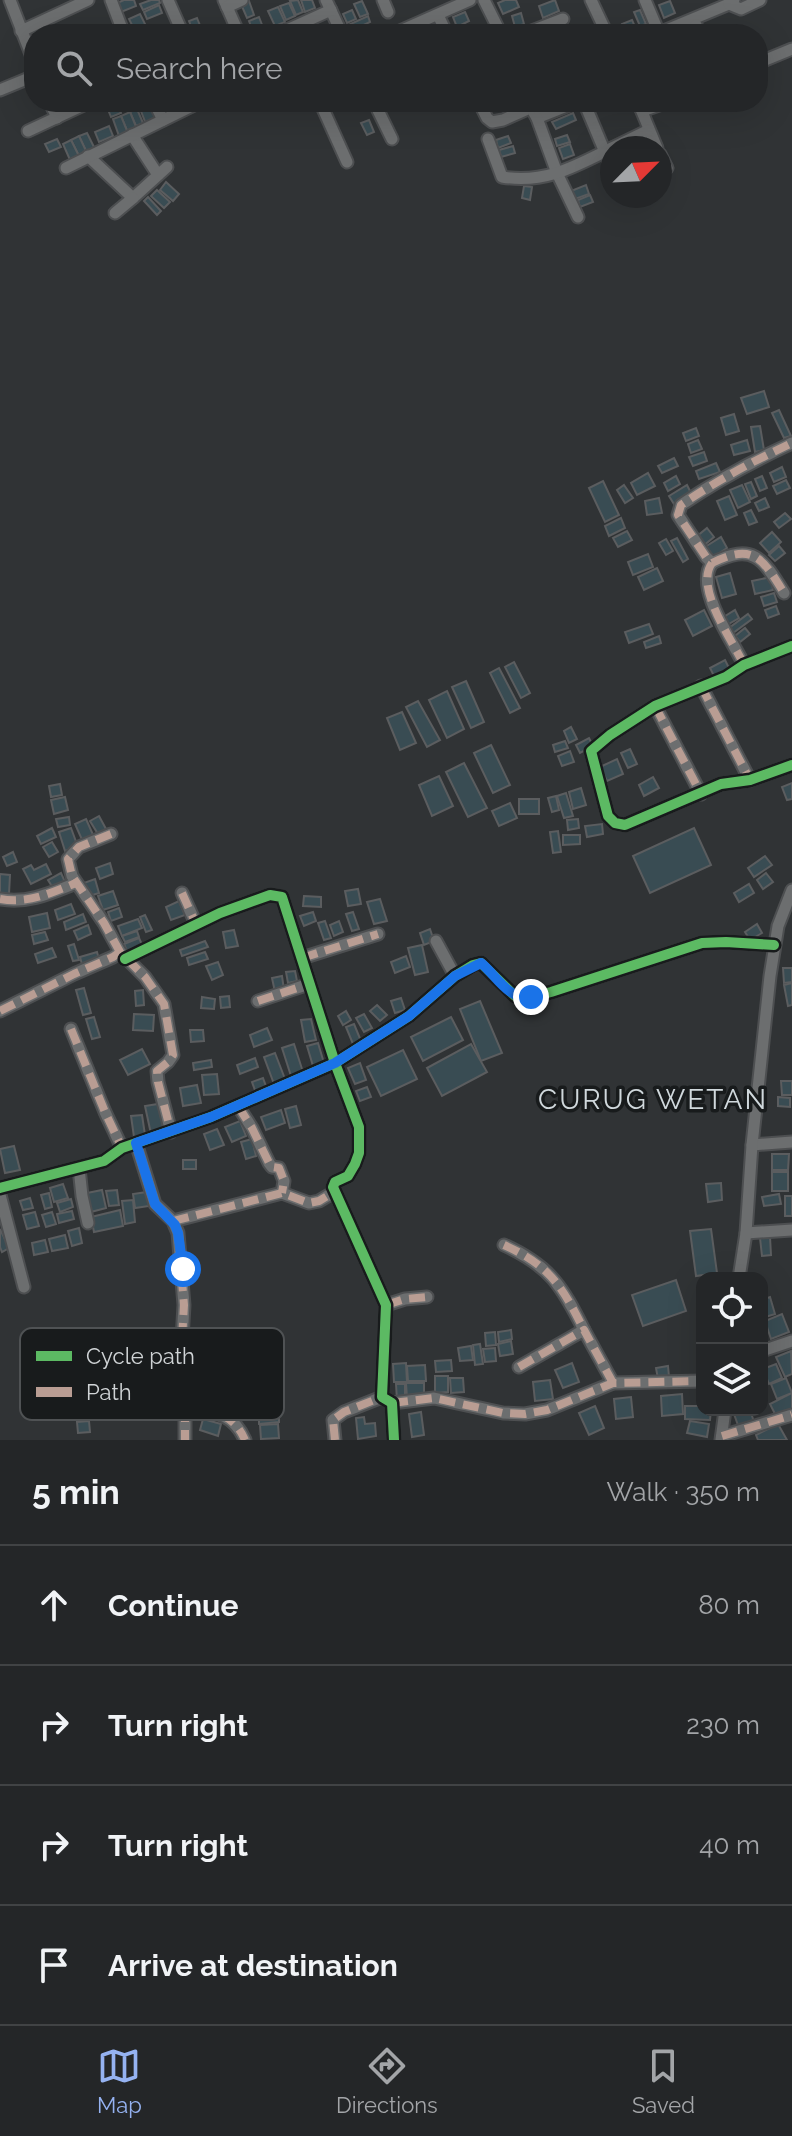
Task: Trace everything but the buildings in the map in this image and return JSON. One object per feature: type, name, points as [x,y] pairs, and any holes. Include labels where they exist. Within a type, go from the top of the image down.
[{"type":"street","points":[[10,0],[24,38]]},
{"type":"street","points":[[32,24],[59,6],[88,0]]},
{"type":"street","points":[[111,0],[120,24]]},
{"type":"street","points":[[168,0],[179,24]]},
{"type":"street","points":[[235,24],[226,3],[242,0]]},
{"type":"street","points":[[417,24],[470,0]]},
{"type":"street","points":[[484,0],[496,24]]},
{"type":"street","points":[[591,0],[602,24]]},
{"type":"street","points":[[645,0],[654,24]]},
{"type":"street","points":[[699,0],[705,13]]},
{"type":"street","points":[[680,24],[731,2],[741,9],[760,0]]},
{"type":"street","points":[[295,24],[328,5],[337,24]]},
{"type":"street","points":[[438,15],[442,24]]},
{"type":"street","points":[[557,24],[563,19]]},
{"type":"street","points":[[768,59],[792,49]]},
{"type":"street","points":[[0,90],[24,80]]},
{"type":"street","points":[[54,112],[57,118]]},
{"type":"street","points":[[28,131],[69,112]]},
{"type":"street","points":[[159,112],[163,120]]},
{"type":"street","points":[[66,168],[179,112]]},
{"type":"street","points":[[324,112],[347,162]]},
{"type":"street","points":[[379,112],[392,139]]},
{"type":"street","points":[[484,112],[492,122],[524,112]]},
{"type":"street","points":[[533,112],[578,217]]},
{"type":"street","points":[[590,112],[603,136]]},
{"type":"street","points":[[642,112],[652,136]]},
{"type":"street","points":[[637,136],[649,130]]},
{"type":"street","points":[[115,213],[162,171],[132,135]]},
{"type":"street","points":[[488,139],[502,177],[520,180],[557,173],[600,154]]},
{"type":"street","points":[[88,156],[133,198]]},
{"type":"street","points":[[712,563],[678,515],[681,505],[731,474],[792,443]]},
{"type":"street","points":[[744,665],[713,604],[708,590],[708,567],[736,553],[752,555],[774,576],[784,593]]},
{"type":"street","points":[[792,646],[655,706],[591,751],[608,816],[615,823],[625,825],[721,784],[750,780],[792,765]]},
{"type":"street","points":[[701,686],[750,780]]},
{"type":"street","points":[[655,706],[701,794]]},
{"type":"street","points":[[111,834],[79,847],[68,859],[70,872],[123,956],[145,977],[164,1004],[173,1055],[157,1071],[171,1132]]},
{"type":"street","points":[[0,899],[22,901],[48,895],[76,883]]},
{"type":"street","points":[[740,1272],[774,945],[792,890]]},
{"type":"street","points":[[182,893],[196,924]]},
{"type":"street","points":[[0,1011],[113,957],[123,956],[270,895],[282,897],[335,1063],[359,1127],[359,1153],[355,1164],[348,1176],[335,1182],[334,1192],[386,1305],[387,1400],[394,1440]]},
{"type":"street","points":[[302,958],[378,934]]},
{"type":"street","points":[[436,941],[455,976]]},
{"type":"street","points":[[0,1188],[104,1161],[122,1148],[238,1106],[335,1063],[409,1016],[455,976],[481,963],[515,996],[525,999],[702,943],[774,945]]},
{"type":"street","points":[[258,1001],[309,984]]},
{"type":"street","points":[[71,1029],[122,1148]]},
{"type":"street","points":[[238,1106],[269,1163],[279,1168],[284,1181],[282,1193]]},
{"type":"street","points":[[752,1145],[792,1142]]},
{"type":"street","points":[[136,1143],[155,1204],[173,1221],[178,1233],[183,1269],[183,1328]]},
{"type":"street","points":[[79,1168],[88,1223]]},
{"type":"street","points":[[173,1221],[282,1193],[309,1203],[334,1192]]},
{"type":"street","points":[[0,1195],[24,1287]]},
{"type":"street","points":[[746,1233],[792,1230]]},
{"type":"street","points":[[504,1245],[527,1256],[554,1278],[567,1295],[613,1383]]},
{"type":"street","points":[[386,1305],[427,1297]]},
{"type":"street","points":[[519,1367],[584,1330]]},
{"type":"street","points":[[768,1349],[792,1341]]},
{"type":"street","points":[[335,1440],[333,1420],[344,1412],[387,1400],[434,1398],[503,1413],[525,1414],[547,1410],[613,1383],[696,1381]]},
{"type":"street","points":[[724,1416],[722,1438],[792,1415]]},
{"type":"street","points":[[231,1420],[241,1430],[245,1440]]},
{"type":"marked path","points":[[744,665],[711,600],[708,574],[712,563],[678,515],[681,505],[694,496],[792,443]]},
{"type":"marked path","points":[[712,563],[737,554],[755,557],[769,570],[784,593]]},
{"type":"marked path","points":[[701,686],[750,780]]},
{"type":"marked path","points":[[655,706],[701,794]]},
{"type":"marked path","points":[[111,834],[79,847],[68,859],[72,876],[120,952],[145,977],[164,1004],[173,1055],[157,1071],[171,1132]]},
{"type":"marked path","points":[[0,899],[30,899],[76,883]]},
{"type":"marked path","points":[[182,893],[196,924]]},
{"type":"marked path","points":[[302,958],[378,934]]},
{"type":"marked path","points":[[0,1011],[120,952]]},
{"type":"marked path","points":[[258,1001],[309,984]]},
{"type":"marked path","points":[[71,1029],[122,1148]]},
{"type":"marked path","points":[[238,1106],[269,1163],[279,1168],[284,1181],[282,1193]]},
{"type":"marked path","points":[[136,1143],[155,1204],[173,1221],[178,1233],[184,1305],[183,1328]]},
{"type":"marked path","points":[[173,1221],[282,1193],[309,1203],[334,1192]]},
{"type":"marked path","points":[[504,1245],[533,1261],[553,1279],[584,1330]]},
{"type":"marked path","points":[[386,1305],[427,1297]]},
{"type":"marked path","points":[[519,1367],[584,1330],[613,1383]]},
{"type":"marked path","points":[[392,1403],[434,1398],[503,1413],[525,1414],[547,1410],[613,1383],[696,1381]]},
{"type":"marked path","points":[[335,1440],[333,1420],[344,1412],[382,1397]]},
{"type":"marked path","points":[[722,1436],[792,1415]]},
{"type":"marked path","points":[[185,1420],[185,1440]]},
{"type":"marked path","points":[[229,1420],[245,1440]]},
{"type":"cycle path","points":[[792,646],[655,706],[591,751],[608,816],[615,823],[625,825],[721,784],[750,780],[792,765]]},
{"type":"cycle path","points":[[125,959],[220,913],[270,895],[282,897],[335,1063],[359,1127],[359,1153],[355,1164],[348,1176],[335,1182],[333,1187],[386,1305],[382,1397],[392,1403],[394,1440]]},
{"type":"cycle path","points":[[0,1188],[104,1161],[122,1148],[211,1117],[335,1063],[409,1016],[455,976],[473,965],[481,963],[515,996],[525,999],[702,943],[774,945]]},
{"type":"district","name":"CURUG WETAN","points":[[653,1099]]},
{"type":"route","points":[[183,1269],[178,1233],[173,1221],[159,1210],[152,1198],[136,1143],[211,1117],[335,1063],[409,1016],[455,976],[473,965],[481,963],[515,996],[531,997]]}]
